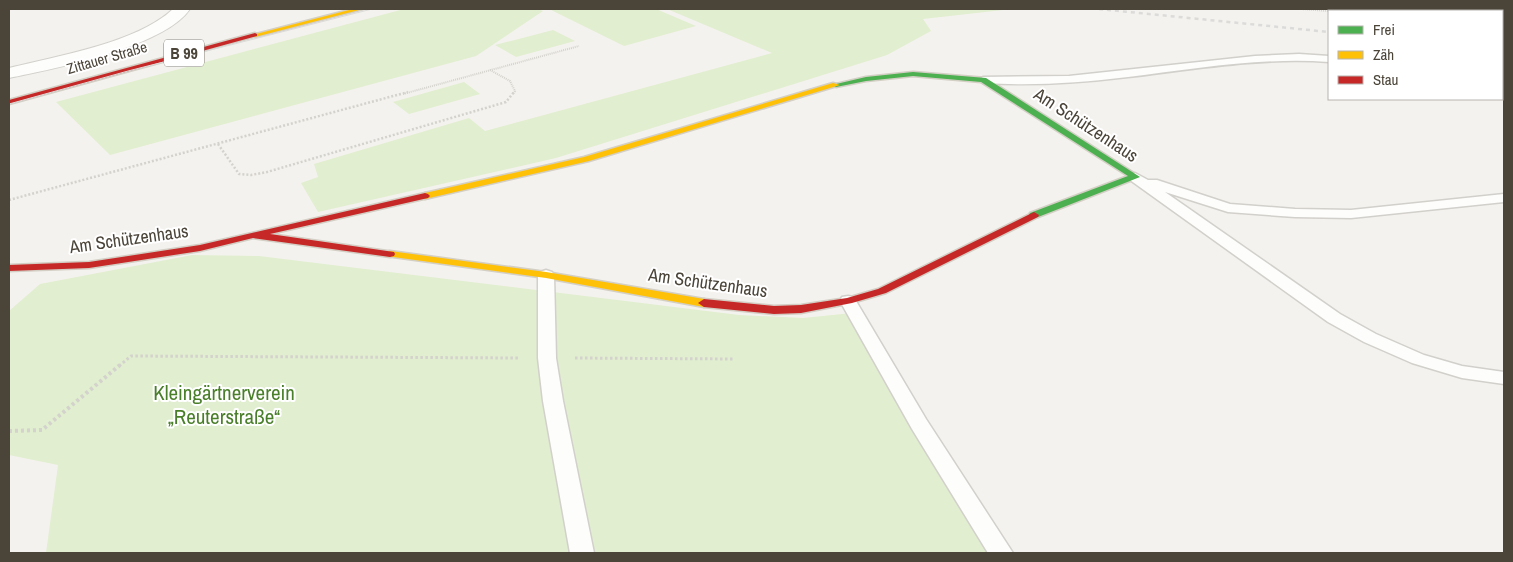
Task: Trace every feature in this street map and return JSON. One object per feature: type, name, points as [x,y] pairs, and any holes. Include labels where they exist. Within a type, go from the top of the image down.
[{"type":"street","points":[[9,73],[147,34],[176,18],[182,9]]},
{"type":"street","name":"Zittauer Straße","points":[[9,102],[162,59],[360,9]]},
{"type":"street","name":"Am Schützenhaus","points":[[9,268],[89,265],[200,248],[586,159],[841,84],[866,79],[913,74],[983,80],[1134,177]]},
{"type":"street","name":"Am Schützenhaus","points":[[253,236],[546,275],[723,306],[774,310],[801,309],[848,301],[882,291],[1045,210],[1134,177]]},
{"type":"lane","points":[[983,80],[1056,82],[1270,57],[1286,56],[1328,59]]},
{"type":"lane","points":[[1134,177],[1228,208],[1295,213],[1351,214],[1504,198]]},
{"type":"lane","points":[[1134,177],[1334,318],[1362,334],[1418,359],[1462,372],[1504,378]]},
{"type":"lane","points":[[546,275],[547,358],[553,401],[582,553]]},
{"type":"lane","points":[[848,301],[918,424],[1001,553]]},
{"type":"path","points":[[1301,9],[1328,11]]},
{"type":"path","points":[[9,200],[579,46]]},
{"type":"path","points":[[218,144],[239,174],[251,175],[268,172],[506,102],[515,91],[510,81],[490,70]]},
{"type":"path","points":[[9,431],[42,430],[131,356],[735,358]]},
{"type":"green space","points":[[404,9],[538,9],[543,11],[476,56],[110,155],[56,102]]},
{"type":"green space","points":[[549,9],[656,9],[696,26],[624,46]]},
{"type":"green space","points":[[667,9],[1012,9],[923,19],[931,31],[887,55],[556,158],[318,212],[301,183],[318,177],[314,164],[469,118],[485,131],[772,53]]},
{"type":"green space","points":[[553,30],[575,41],[516,57],[495,45]]},
{"type":"green space","points":[[464,82],[480,94],[409,114],[393,102]]},
{"type":"green space","name":"Kleingärtnerverein „Reuterstraße“","points":[[192,255],[259,256],[739,315],[803,318],[852,313],[912,419],[998,553],[46,553],[58,465],[9,455],[9,311],[40,284]]},
{"type":"tram line","points":[[9,104],[128,71],[372,9]]},
{"type":"railway","points":[[1099,9],[1328,32]]},
{"type":"traffic: fast","points":[[836,85],[866,79],[913,74],[983,80],[1135,177],[1034,215]]},
{"type":"traffic: slow","points":[[255,35],[360,9]]},
{"type":"traffic: slow","points":[[425,196],[586,159],[836,85]]},
{"type":"traffic: slow","points":[[390,254],[546,275],[704,303]]},
{"type":"traffic: jam","points":[[9,102],[255,35]]},
{"type":"traffic: jam","points":[[253,235],[425,196]]},
{"type":"traffic: jam","points":[[704,303],[774,310],[801,309],[848,301],[882,291],[1034,215]]},
{"type":"traffic: jam","points":[[9,268],[89,265],[200,248],[253,235],[390,254]]}]
